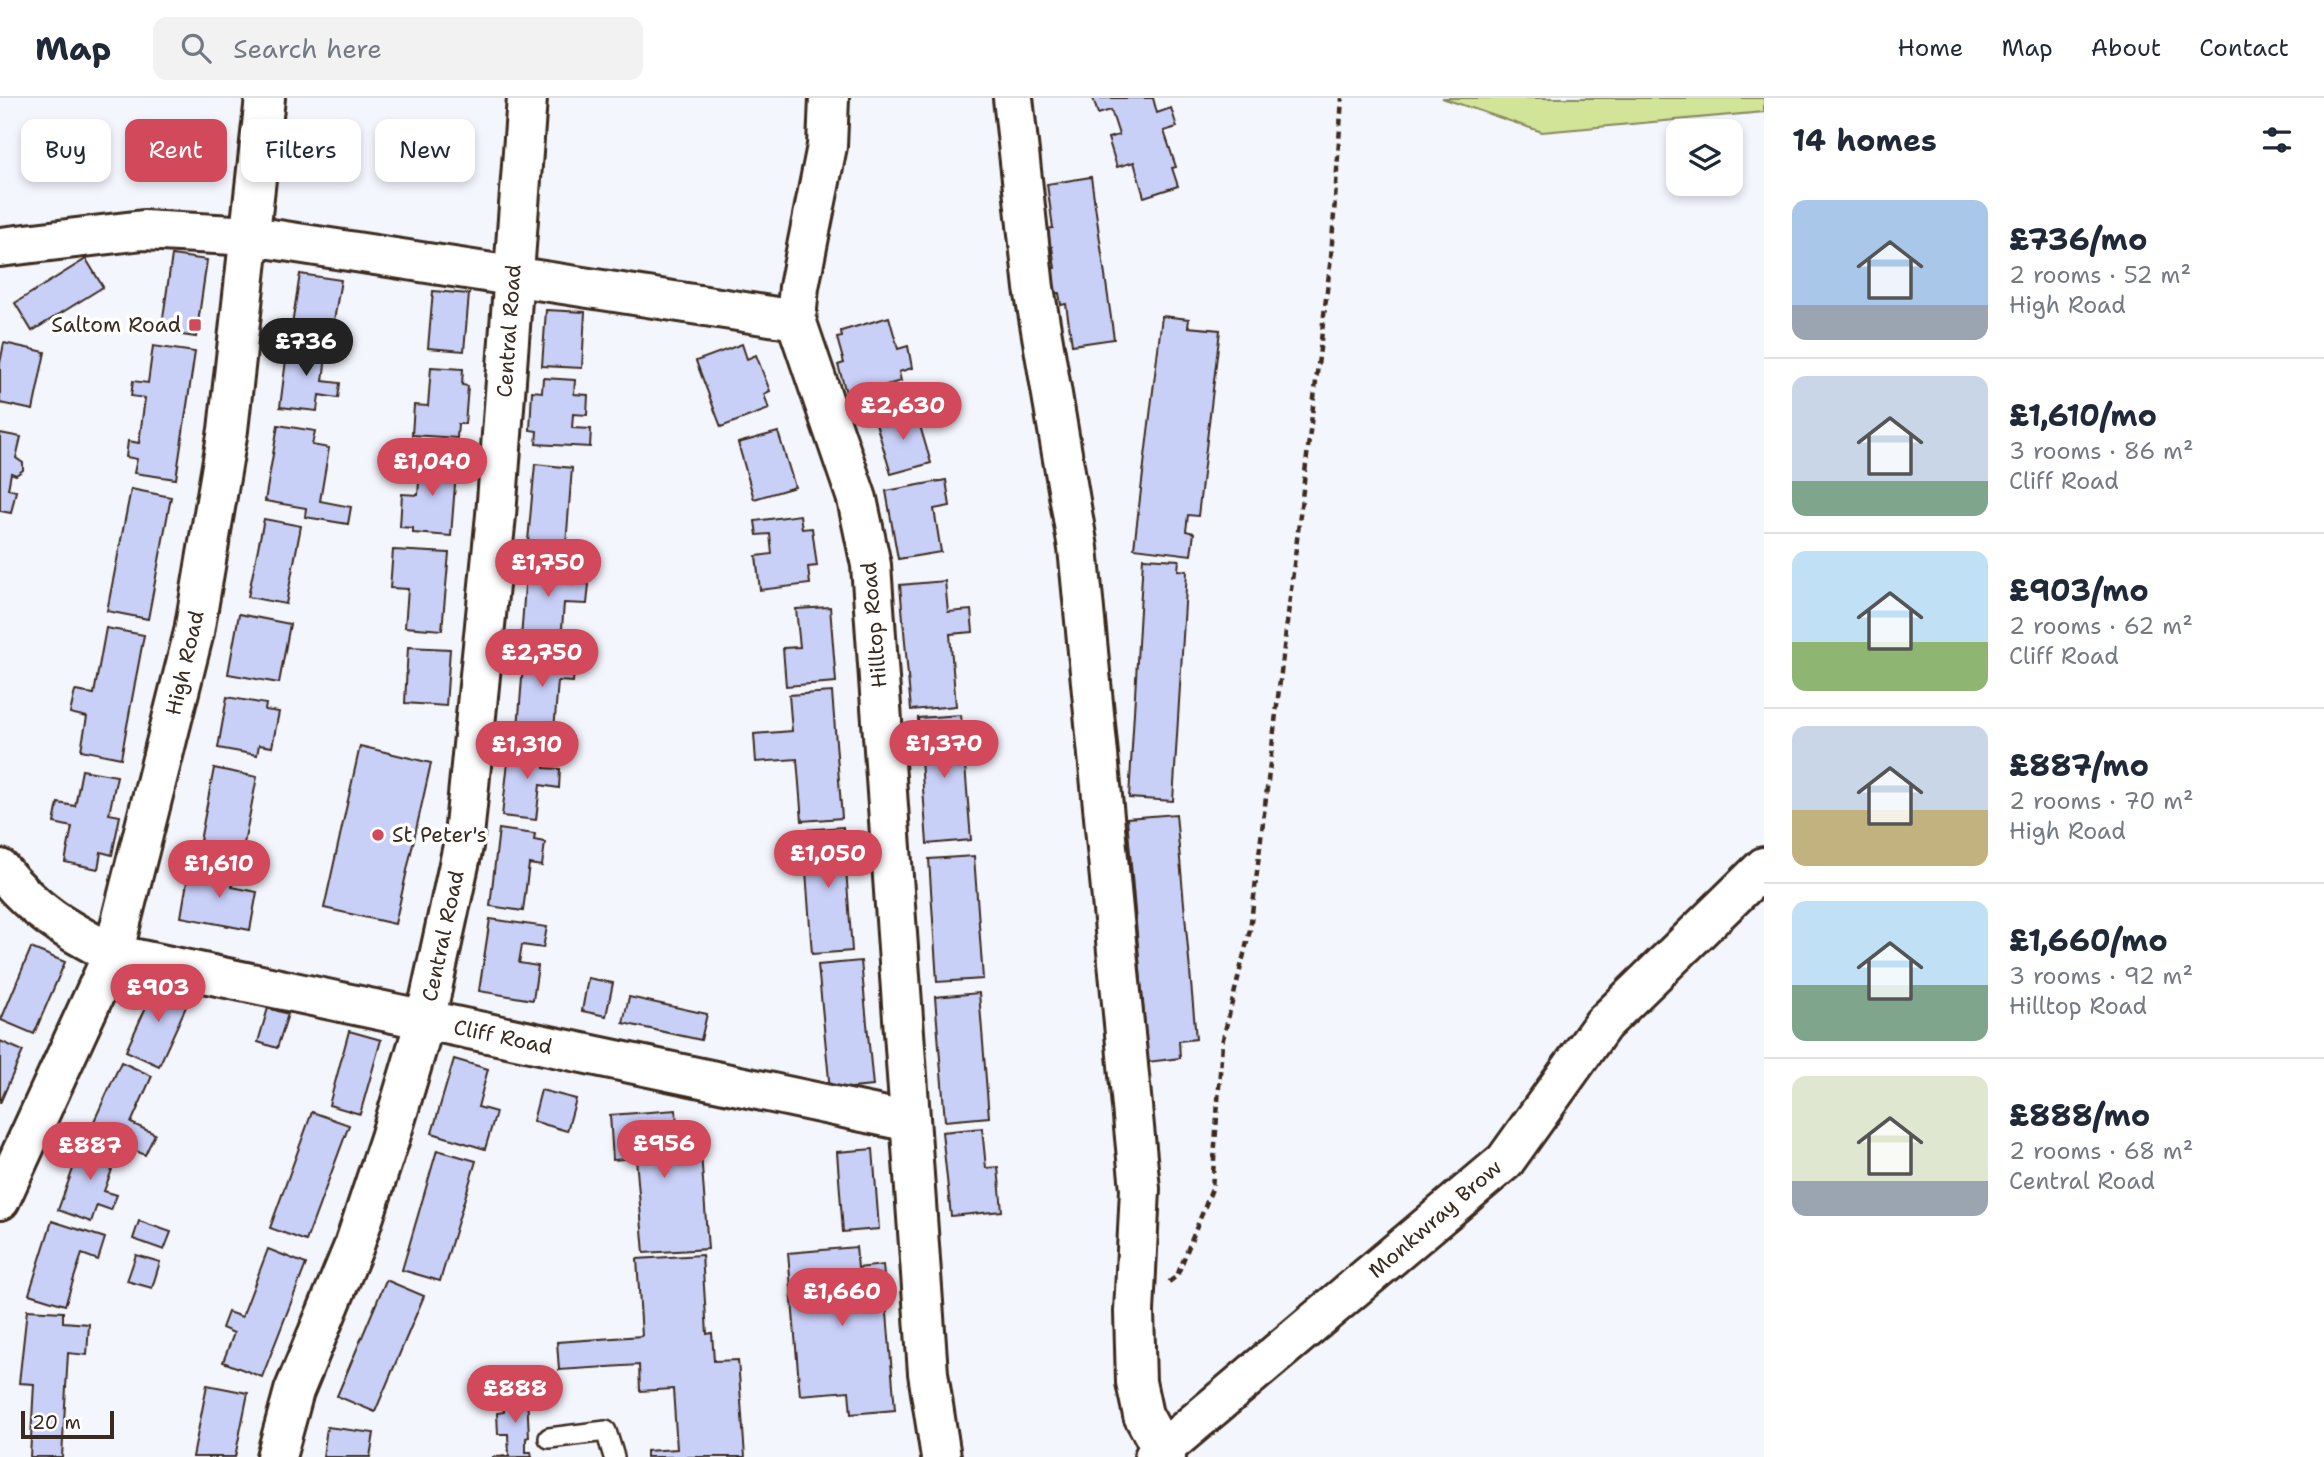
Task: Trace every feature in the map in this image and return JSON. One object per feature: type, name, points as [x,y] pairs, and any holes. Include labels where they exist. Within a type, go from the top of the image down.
[{"type":"street","name":"High Road","points":[[0,1200],[113,954],[194,632],[228,429],[252,236],[265,98]]},
{"type":"street","name":"Central Road","points":[[276,1457],[294,1391],[354,1247],[425,1020],[463,846],[496,515],[527,98]]},
{"type":"street","name":"Hilltop Road","points":[[829,98],[827,146],[799,287],[796,320],[857,499],[871,565],[928,1373],[942,1457]]},
{"type":"street","points":[[1013,98],[1034,288],[1079,548],[1140,1189],[1134,1311],[1136,1382],[1143,1415],[1161,1455]]},
{"type":"street","points":[[0,247],[143,230],[252,236],[796,320]]},
{"type":"street","name":"Monkwray Brow","points":[[1161,1455],[1505,1161],[1602,1024],[1764,867]]},
{"type":"street","name":"Cliff Road","points":[[0,869],[26,900],[56,924],[113,954],[910,1122]]},
{"type":"street","points":[[942,1457],[965,1454],[974,1457]]},
{"type":"lane","points":[[549,1438],[606,1431],[614,1457]]},
{"type":"path","points":[[1134,1311],[1177,1276],[1212,1188],[1222,1044],[1250,930],[1328,285],[1342,98]]},
{"type":"green space","points":[[1442,98],[1764,98],[1764,112],[1542,132]]},
{"type":"building","points":[[1093,98],[1153,98],[1157,113],[1171,108],[1177,127],[1164,131],[1176,167],[1172,168],[1178,186],[1144,197],[1134,162],[1117,167],[1108,138],[1119,135],[1111,110],[1098,114]]},
{"type":"building","points":[[1091,177],[1114,339],[1072,345],[1066,304],[1061,305],[1059,293],[1046,294],[1042,270],[1055,268],[1052,247],[1044,249],[1041,230],[1053,228],[1047,184]]},
{"type":"building","points":[[172,255],[207,260],[196,337],[161,332]]},
{"type":"building","points":[[86,259],[103,287],[32,331],[15,303]]},
{"type":"building","points":[[300,274],[341,280],[332,332],[292,325]]},
{"type":"building","points":[[433,291],[469,294],[464,351],[428,348]]},
{"type":"building","points":[[546,310],[585,312],[582,368],[542,366]]},
{"type":"building","points":[[1162,316],[1189,319],[1188,327],[1220,330],[1198,516],[1188,515],[1186,531],[1194,533],[1191,555],[1134,548]]},
{"type":"building","points":[[889,317],[898,349],[908,346],[912,368],[899,372],[901,381],[847,396],[838,365],[844,363],[837,338],[842,337],[841,331]]},
{"type":"building","points":[[4,343],[45,352],[33,410],[0,403],[0,363]]},
{"type":"building","points":[[288,344],[327,348],[323,381],[340,383],[338,398],[319,395],[317,411],[280,407]]},
{"type":"building","points":[[742,344],[747,359],[756,355],[770,391],[764,394],[769,409],[721,427],[696,361]]},
{"type":"building","points":[[153,346],[195,352],[176,479],[134,473],[137,459],[126,457],[128,441],[139,443],[145,398],[131,396],[133,381],[148,383]]},
{"type":"building","points":[[431,367],[463,369],[462,385],[468,386],[465,424],[458,424],[457,438],[412,435],[414,405],[428,406]]},
{"type":"building","points":[[543,378],[575,380],[574,394],[588,395],[587,415],[573,414],[572,428],[591,429],[590,447],[536,444],[537,431],[530,430],[532,391],[542,392]]},
{"type":"building","points":[[915,409],[931,463],[891,474],[875,420]]},
{"type":"building","points":[[278,425],[315,431],[312,445],[329,448],[320,501],[351,507],[348,524],[305,517],[306,508],[265,501]]},
{"type":"building","points":[[778,432],[795,487],[754,499],[738,443]]},
{"type":"building","points":[[0,433],[21,437],[16,458],[23,463],[23,470],[16,475],[11,473],[8,489],[16,491],[11,513],[0,511]]},
{"type":"building","points":[[421,456],[457,459],[451,536],[413,533],[413,528],[400,527],[402,494],[418,495]]},
{"type":"building","points":[[535,464],[572,468],[566,545],[528,541]]},
{"type":"building","points":[[946,480],[950,506],[934,509],[941,552],[898,559],[886,491]]},
{"type":"building","points":[[131,489],[171,497],[148,619],[107,611]]},
{"type":"building","points":[[800,515],[802,529],[812,528],[817,566],[808,567],[810,584],[760,590],[756,556],[772,554],[770,534],[757,535],[755,521]]},
{"type":"building","points":[[264,519],[301,526],[286,604],[248,597]]},
{"type":"building","points":[[393,550],[449,553],[442,630],[405,627],[408,589],[390,588]]},
{"type":"building","points":[[1143,558],[1179,560],[1178,570],[1187,571],[1173,801],[1129,798]]},
{"type":"building","points":[[527,559],[568,562],[566,583],[589,584],[587,604],[564,603],[561,641],[521,639]]},
{"type":"building","points":[[945,581],[948,612],[971,610],[973,632],[950,634],[956,706],[911,710],[900,585]]},
{"type":"building","points":[[830,607],[836,682],[786,686],[783,648],[800,647],[796,609]]},
{"type":"building","points":[[239,614],[290,624],[279,683],[228,674]]},
{"type":"building","points":[[106,628],[144,635],[121,758],[81,750],[87,717],[70,713],[75,691],[94,694]]},
{"type":"building","points":[[408,647],[450,649],[446,706],[405,703]]},
{"type":"building","points":[[524,653],[575,657],[573,682],[558,681],[554,731],[518,728]]},
{"type":"building","points":[[832,692],[842,818],[802,821],[797,759],[756,762],[754,734],[792,731],[789,695]]},
{"type":"building","points":[[227,697],[266,704],[265,710],[279,712],[272,747],[259,745],[257,755],[218,748]]},
{"type":"building","points":[[961,715],[971,840],[927,844],[918,718]]},
{"type":"building","points":[[510,743],[547,747],[544,768],[560,769],[559,788],[540,785],[536,820],[502,816]]},
{"type":"building","name":"St Peter's","points":[[360,746],[431,763],[395,924],[324,908]]},
{"type":"building","points":[[214,768],[257,777],[243,849],[200,841]]},
{"type":"building","points":[[82,770],[117,776],[109,814],[120,816],[112,855],[101,852],[98,869],[65,862],[72,827],[54,823],[58,803],[75,806]]},
{"type":"building","points":[[1176,814],[1196,1039],[1179,1041],[1180,1058],[1148,1062],[1127,818]]},
{"type":"building","points":[[843,827],[852,951],[812,954],[803,830]]},
{"type":"building","points":[[499,829],[535,834],[534,840],[545,842],[542,866],[529,864],[523,911],[490,906]]},
{"type":"building","points":[[974,856],[983,979],[937,982],[929,859]]},
{"type":"building","points":[[212,865],[235,869],[232,887],[257,892],[250,930],[181,917],[188,876],[209,879]]},
{"type":"building","points":[[490,919],[547,927],[543,948],[522,945],[519,963],[538,966],[533,1000],[479,991]]},
{"type":"building","points":[[31,948],[65,962],[34,1034],[1,1020]]},
{"type":"building","points":[[861,961],[873,1086],[830,1090],[818,965]]},
{"type":"building","points":[[588,978],[613,983],[606,1016],[582,1011]]},
{"type":"building","points":[[157,983],[190,998],[159,1066],[126,1051]]},
{"type":"building","points":[[979,993],[989,1117],[945,1121],[935,997]]},
{"type":"building","points":[[629,997],[707,1014],[701,1040],[623,1023]]},
{"type":"building","points":[[268,1008],[288,1014],[277,1048],[258,1042]]},
{"type":"building","points":[[349,1031],[381,1040],[360,1114],[329,1105]]},
{"type":"building","points":[[0,1041],[23,1051],[0,1103]]},
{"type":"building","points":[[454,1059],[488,1069],[478,1107],[496,1112],[485,1149],[432,1133]]},
{"type":"building","points":[[121,1062],[152,1076],[131,1123],[155,1134],[145,1155],[90,1130]]},
{"type":"building","points":[[541,1090],[576,1099],[567,1131],[533,1121]]},
{"type":"building","points":[[676,1110],[678,1141],[700,1139],[708,1249],[644,1253],[636,1158],[613,1160],[610,1115]]},
{"type":"building","points":[[312,1112],[349,1125],[306,1241],[270,1228]]},
{"type":"building","points":[[982,1128],[986,1168],[998,1167],[1002,1211],[951,1216],[942,1132]]},
{"type":"building","points":[[84,1139],[119,1151],[104,1191],[117,1195],[111,1210],[97,1205],[91,1222],[58,1210]]},
{"type":"building","points":[[873,1149],[879,1229],[843,1232],[837,1152]]},
{"type":"building","points":[[437,1150],[476,1161],[440,1281],[402,1270]]},
{"type":"building","points":[[52,1221],[105,1238],[98,1260],[82,1254],[65,1305],[29,1294]]},
{"type":"building","points":[[139,1221],[171,1232],[164,1250],[133,1239]]},
{"type":"building","points":[[856,1247],[858,1268],[883,1265],[895,1410],[851,1414],[849,1391],[800,1395],[788,1253]]},
{"type":"building","points":[[268,1249],[306,1264],[262,1377],[223,1362],[234,1333],[222,1328],[228,1312],[242,1317]]},
{"type":"building","points":[[136,1255],[160,1262],[152,1288],[127,1281]]},
{"type":"building","points":[[702,1255],[707,1334],[712,1333],[714,1361],[738,1360],[745,1457],[646,1457],[646,1451],[677,1449],[673,1389],[640,1391],[639,1365],[559,1370],[557,1342],[642,1336],[637,1259]]},
{"type":"building","points":[[386,1280],[424,1296],[375,1412],[337,1396]]},
{"type":"building","points":[[27,1310],[63,1312],[63,1322],[89,1324],[87,1355],[68,1353],[62,1457],[30,1457],[34,1384],[19,1383]]},
{"type":"building","points":[[207,1385],[248,1393],[235,1457],[193,1457]]},
{"type":"building","points":[[527,1395],[529,1437],[526,1438],[526,1452],[531,1452],[532,1457],[492,1457],[509,1456],[508,1434],[498,1434],[497,1413],[504,1412],[503,1397]]},
{"type":"building","points":[[327,1427],[374,1433],[370,1457],[323,1457]]},
{"type":"place","name":"Saltom Road","points":[[195,325]]},
{"type":"place","name":"St Peter's","points":[[378,835]]}]
